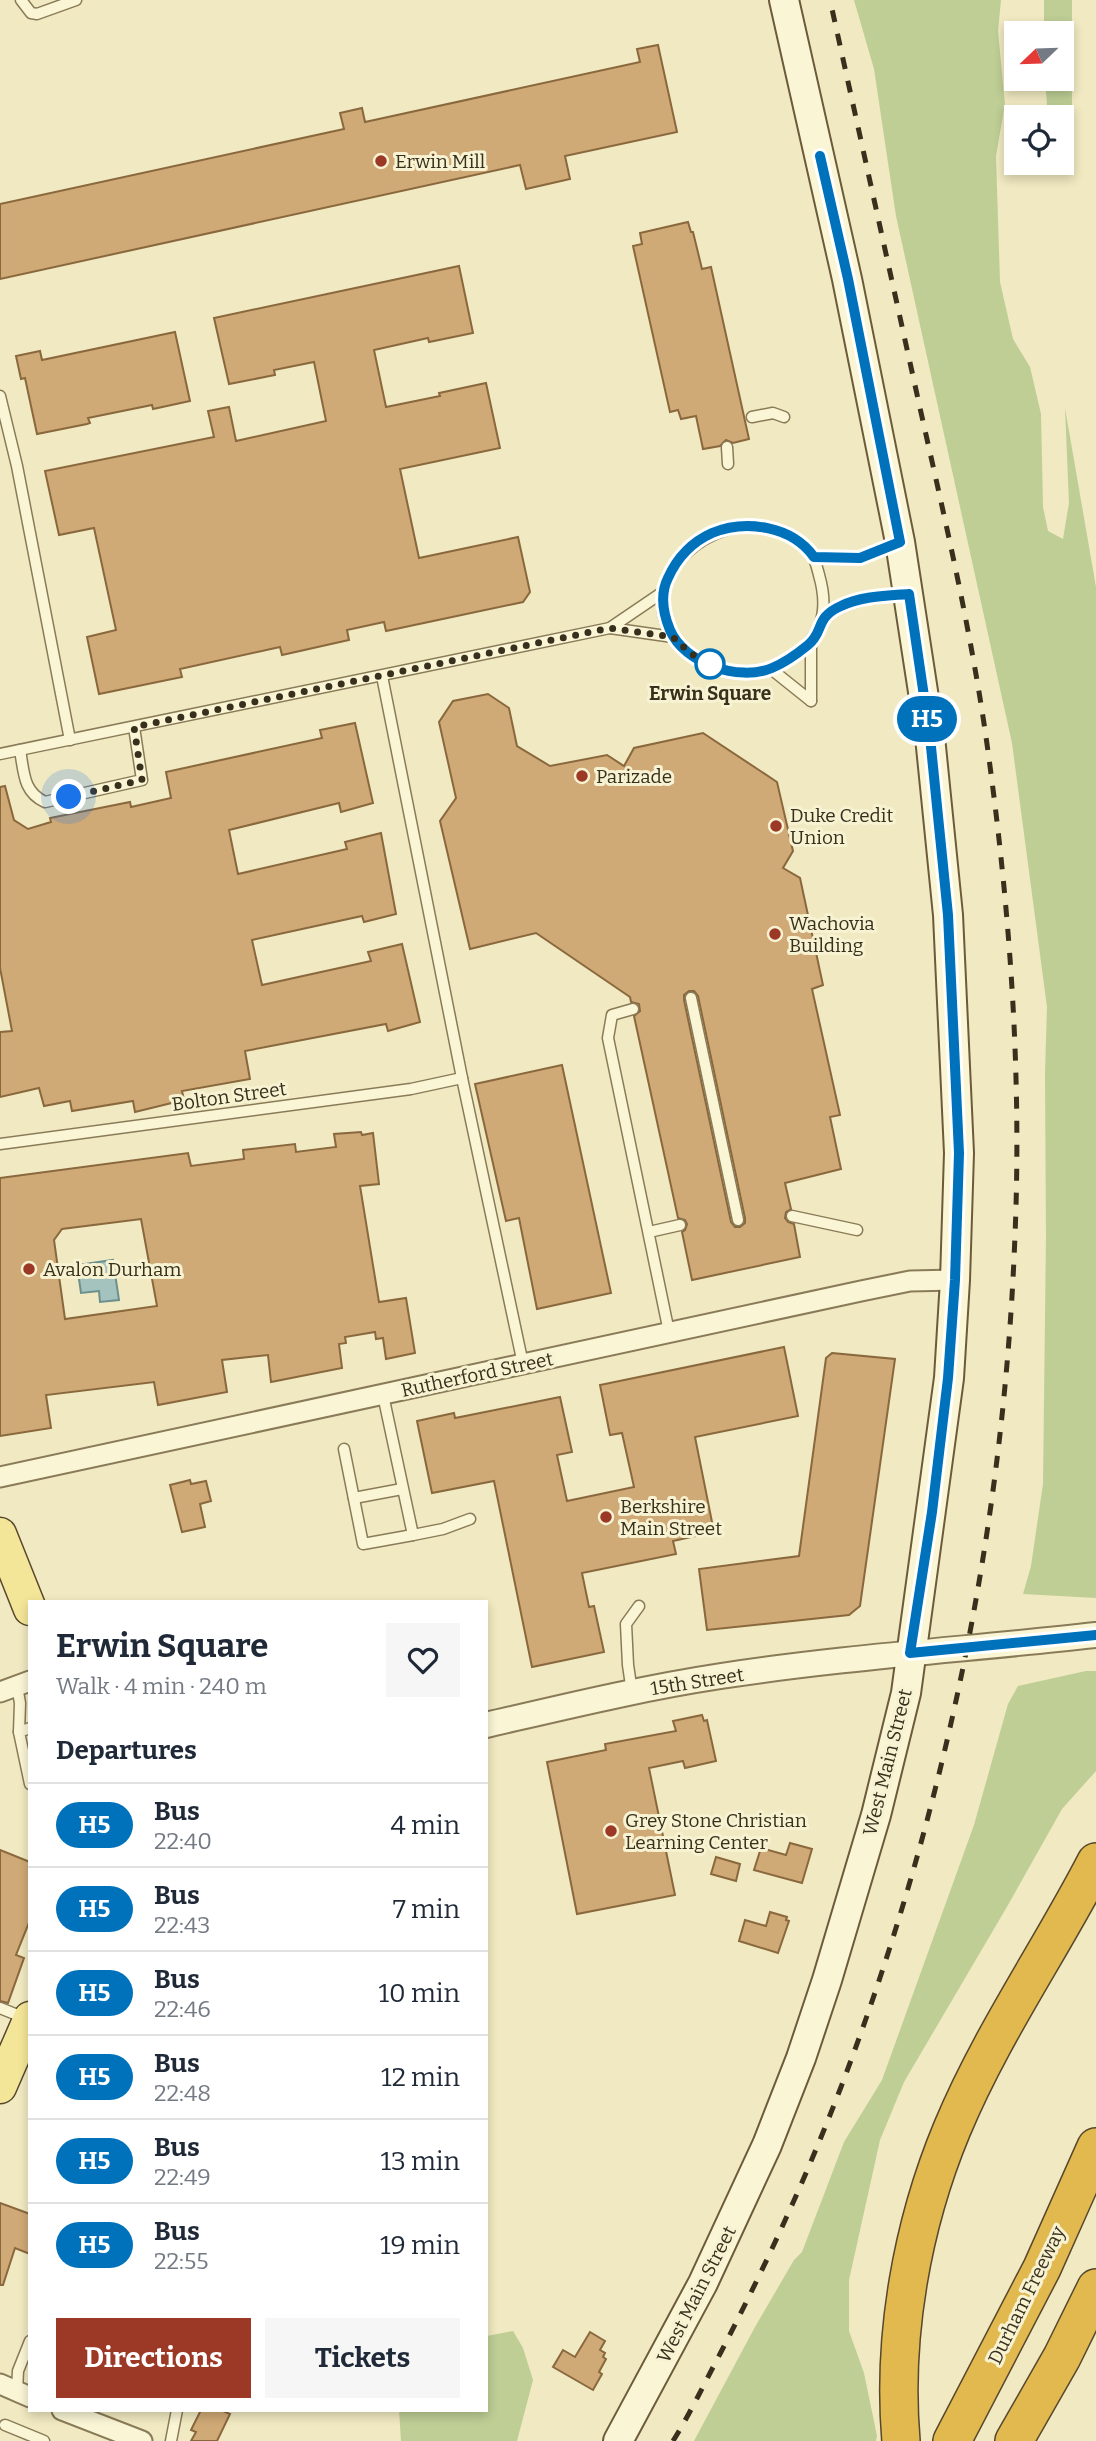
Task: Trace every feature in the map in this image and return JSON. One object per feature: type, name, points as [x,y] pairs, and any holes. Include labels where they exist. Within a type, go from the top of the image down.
[{"type":"highway","points":[[901,2441],[897,2396],[904,2315],[912,2264],[920,2226],[952,2130],[1019,1998],[1096,1862]]},
{"type":"highway","name":"Durham Freeway","points":[[952,2441],[1042,2268],[1096,2147]]},
{"type":"highway","points":[[1014,2441],[1062,2357],[1096,2288]]},
{"type":"main road","name":"West Main Street","points":[[618,2441],[704,2283],[767,2145],[801,2058],[827,1980],[876,1815],[906,1693],[947,1391],[955,1280],[959,1153],[948,915],[930,737],[900,542],[848,279],[784,0]]},
{"type":"main road","points":[[0,1534],[28,1604]]},
{"type":"main road","points":[[0,2087],[28,2021]]},
{"type":"street","name":"Rutherford Street","points":[[0,1477],[910,1282],[955,1280]]},
{"type":"street","name":"15th Street","points":[[488,1725],[721,1676],[910,1653],[1096,1635]]},
{"type":"street","points":[[67,2412],[142,2441]]},
{"type":"lane","points":[[21,0],[31,13],[37,14],[76,0]]},
{"type":"lane","points":[[0,396],[17,466],[71,740]]},
{"type":"lane","points":[[752,416],[772,413],[784,417]]},
{"type":"lane","points":[[727,447],[728,464]]},
{"type":"lane","points":[[771,669],[811,701],[811,643],[824,616],[822,583],[814,557],[809,550],[788,535],[762,527],[730,527],[708,535],[680,557],[667,580],[663,592],[664,613],[673,637],[690,653],[711,665],[742,672],[771,669],[811,643]]},
{"type":"lane","points":[[814,557],[860,558],[900,542]]},
{"type":"lane","points":[[610,628],[663,592]]},
{"type":"lane","points":[[824,616],[842,605],[866,597],[909,594]]},
{"type":"lane","points":[[0,754],[610,628],[673,637]]},
{"type":"lane","points":[[382,676],[523,1364]]},
{"type":"lane","points":[[20,750],[27,789],[35,798],[45,802],[142,780],[134,727]]},
{"type":"lane","points":[[691,998],[738,1220]]},
{"type":"lane","points":[[633,1009],[612,1015],[608,1038],[669,1332]]},
{"type":"lane","name":"Bolton Street","points":[[0,1144],[411,1089],[463,1078]]},
{"type":"lane","points":[[792,1216],[858,1230]]},
{"type":"lane","points":[[649,1231],[680,1225]]},
{"type":"lane","points":[[383,1395],[413,1535]]},
{"type":"lane","points":[[344,1449],[363,1544],[443,1529],[470,1519]]},
{"type":"lane","points":[[354,1498],[402,1489]]},
{"type":"lane","points":[[632,1693],[626,1624],[639,1606]]},
{"type":"lane","points":[[15,1686],[20,1703],[19,1732],[28,1775]]},
{"type":"lane","points":[[19,1732],[28,1729]]},
{"type":"lane","points":[[0,2008],[28,2019]]},
{"type":"lane","points":[[15,2391],[18,2371],[28,2347]]},
{"type":"lane","points":[[171,2441],[177,2412]]},
{"type":"lane","points":[[5,2425],[44,2441]]},
{"type":"green space","points":[[854,0],[1001,0],[998,31],[1005,104],[996,156],[1000,282],[1013,339],[1030,367],[1041,414],[1043,507],[1048,531],[1063,539],[1069,503],[1065,408],[1096,587],[1096,1598],[1023,1594],[1031,1566],[1043,1484],[1047,1007],[1012,743],[896,216],[874,69]]},
{"type":"green space","points":[[1044,0],[1072,0],[1072,21],[1044,21]]},
{"type":"green space","points":[[1046,91],[1072,91],[1072,105],[1047,105]]},
{"type":"green space","points":[[1096,1671],[1096,1771],[1062,1809],[904,2082],[880,2140],[849,2280],[849,2331],[864,2373],[876,2441],[694,2441],[755,2327],[794,2260],[802,2252],[844,2142],[882,2080],[974,1825],[1008,1704],[1018,1686]]},
{"type":"green space","points":[[513,2331],[523,2348],[533,2380],[517,2441],[401,2441],[399,2412],[488,2412],[488,2336]]},
{"type":"water","points":[[113,1260],[119,1300],[100,1302],[99,1291],[81,1293],[77,1265]]},
{"type":"building","name":"Erwin Mill","points":[[658,45],[677,132],[565,156],[570,179],[526,189],[520,165],[0,279],[0,204],[344,129],[340,113],[362,108],[365,122],[640,62],[637,49]]},
{"type":"building","points":[[688,222],[702,269],[711,267],[749,439],[733,443],[726,440],[720,446],[703,449],[696,416],[681,419],[678,410],[670,412],[633,246],[642,244],[640,233]]},
{"type":"building","points":[[459,266],[473,333],[429,342],[428,338],[374,350],[386,407],[486,383],[500,448],[400,469],[419,558],[518,537],[530,592],[523,602],[386,631],[384,622],[347,630],[349,640],[282,655],[280,647],[180,669],[182,677],[99,694],[87,637],[116,630],[94,528],[59,535],[45,471],[214,437],[208,411],[229,407],[236,441],[326,421],[314,362],[274,370],[275,375],[229,384],[214,318]]},
{"type":"building","points":[[175,332],[190,401],[153,409],[152,405],[88,418],[90,423],[87,424],[37,434],[25,378],[21,379],[16,356],[40,351],[42,360]]},
{"type":"building","points":[[488,694],[509,708],[517,746],[550,766],[607,755],[624,766],[634,748],[703,733],[777,782],[793,851],[783,868],[800,878],[823,985],[812,989],[840,1115],[830,1117],[841,1169],[785,1183],[791,1209],[786,1212],[785,1218],[794,1224],[800,1257],[692,1280],[682,1232],[687,1224],[685,1220],[678,1218],[634,1016],[640,1011],[639,1004],[631,1002],[630,997],[536,933],[470,949],[440,821],[456,798],[439,722],[453,701]],"holes":[[[694,991],[698,996],[745,1218],[745,1223],[740,1227],[735,1227],[731,1222],[684,1000],[684,995]]]},
{"type":"building","points":[[355,723],[373,803],[341,812],[339,803],[229,830],[238,874],[347,849],[345,842],[381,833],[396,914],[364,922],[362,916],[252,940],[262,985],[371,961],[368,952],[402,944],[420,1022],[388,1031],[386,1024],[245,1051],[250,1079],[182,1091],[184,1100],[135,1112],[133,1101],[72,1111],[70,1101],[44,1106],[39,1088],[0,1097],[0,1032],[12,1031],[0,968],[0,787],[5,786],[14,820],[28,829],[51,822],[50,818],[130,802],[131,807],[171,798],[166,772],[322,738],[320,730]]},
{"type":"building","points":[[562,1065],[611,1293],[537,1309],[519,1218],[506,1221],[475,1084]]},
{"type":"building","name":"Avalon Durham","points":[[373,1133],[379,1184],[360,1186],[379,1302],[406,1298],[415,1353],[386,1359],[383,1338],[376,1339],[375,1332],[345,1337],[346,1343],[339,1344],[342,1368],[271,1382],[268,1355],[222,1360],[227,1392],[158,1405],[154,1382],[46,1395],[51,1428],[0,1436],[0,1178],[188,1153],[191,1166],[244,1159],[243,1150],[295,1144],[296,1152],[336,1147],[334,1134]],"holes":[[[141,1219],[157,1306],[65,1319],[54,1240],[62,1229]]]},
{"type":"building","name":"Berkshire Main Street","points":[[784,1347],[798,1416],[695,1437],[714,1532],[673,1541],[676,1554],[582,1573],[589,1607],[594,1606],[604,1652],[532,1667],[494,1481],[432,1493],[417,1421],[454,1413],[455,1418],[560,1397],[572,1452],[557,1455],[567,1501],[634,1487],[622,1433],[610,1435],[600,1385]]},
{"type":"building","name":"Berkshire Main Street","points":[[832,1353],[895,1359],[860,1606],[849,1615],[707,1630],[699,1569],[799,1556],[826,1358]]},
{"type":"building","points":[[190,1480],[191,1484],[206,1481],[211,1501],[200,1504],[205,1527],[182,1532],[170,1485]]},
{"type":"building","name":"Grey Stone Christian Learning Center","points":[[702,1715],[704,1721],[707,1720],[716,1761],[685,1768],[683,1761],[649,1768],[675,1895],[577,1914],[547,1762],[606,1750],[605,1744],[676,1731],[673,1721]]},
{"type":"building","points":[[790,1843],[812,1849],[802,1883],[754,1870],[761,1848],[786,1855]]},
{"type":"building","points":[[0,1850],[28,1861],[28,1925],[16,1955],[24,1958],[8,2003],[0,2001]]},
{"type":"building","points":[[716,1857],[740,1864],[736,1881],[711,1874]]},
{"type":"building","points":[[770,1912],[787,1917],[786,1920],[789,1921],[778,1953],[739,1941],[745,1920],[766,1926]]},
{"type":"building","points":[[0,2203],[28,2213],[28,2253],[15,2248],[3,2285],[0,2285]]},
{"type":"building","points":[[590,2332],[605,2341],[600,2350],[605,2353],[603,2357],[606,2359],[599,2372],[602,2374],[593,2390],[553,2367],[563,2350],[575,2357]]},
{"type":"building","points":[[200,2412],[230,2414],[217,2441],[191,2441],[196,2432],[191,2430]]},
{"type":"railway","points":[[673,2441],[754,2287],[814,2155],[878,1984],[911,1880],[963,1668],[983,1561],[1009,1344],[1017,1172],[1015,1045],[1007,919],[985,730],[956,569],[830,0]]},
{"type":"bus line","name":"H5","points":[[820,156],[848,279],[900,542],[860,558],[814,557],[809,550],[788,535],[762,527],[741,526],[721,530],[708,535],[680,557],[663,592],[664,613],[673,637],[699,659],[726,670],[758,671],[771,669],[811,643],[824,616],[842,605],[866,597],[909,594],[930,737],[948,915],[959,1153],[955,1280],[948,1378],[932,1512],[910,1653],[1096,1635]]},
{"type":"place","name":"Erwin Mill","points":[[381,161]]},
{"type":"place","name":"Erwin Square","points":[[710,664]]},
{"type":"place","name":"Parizade","points":[[582,776]]},
{"type":"place","name":"Duke Credit Union","points":[[776,826]]},
{"type":"place","name":"Wachovia Building","points":[[775,934]]},
{"type":"place","name":"Avalon Durham","points":[[29,1269]]},
{"type":"place","name":"Berkshire Main Street","points":[[606,1517]]},
{"type":"place","name":"Grey Stone Christian Learning Center","points":[[611,1831]]},
{"type":"route","points":[[69,797],[142,780],[134,727],[610,628],[673,637],[690,653],[710,664]]}]
